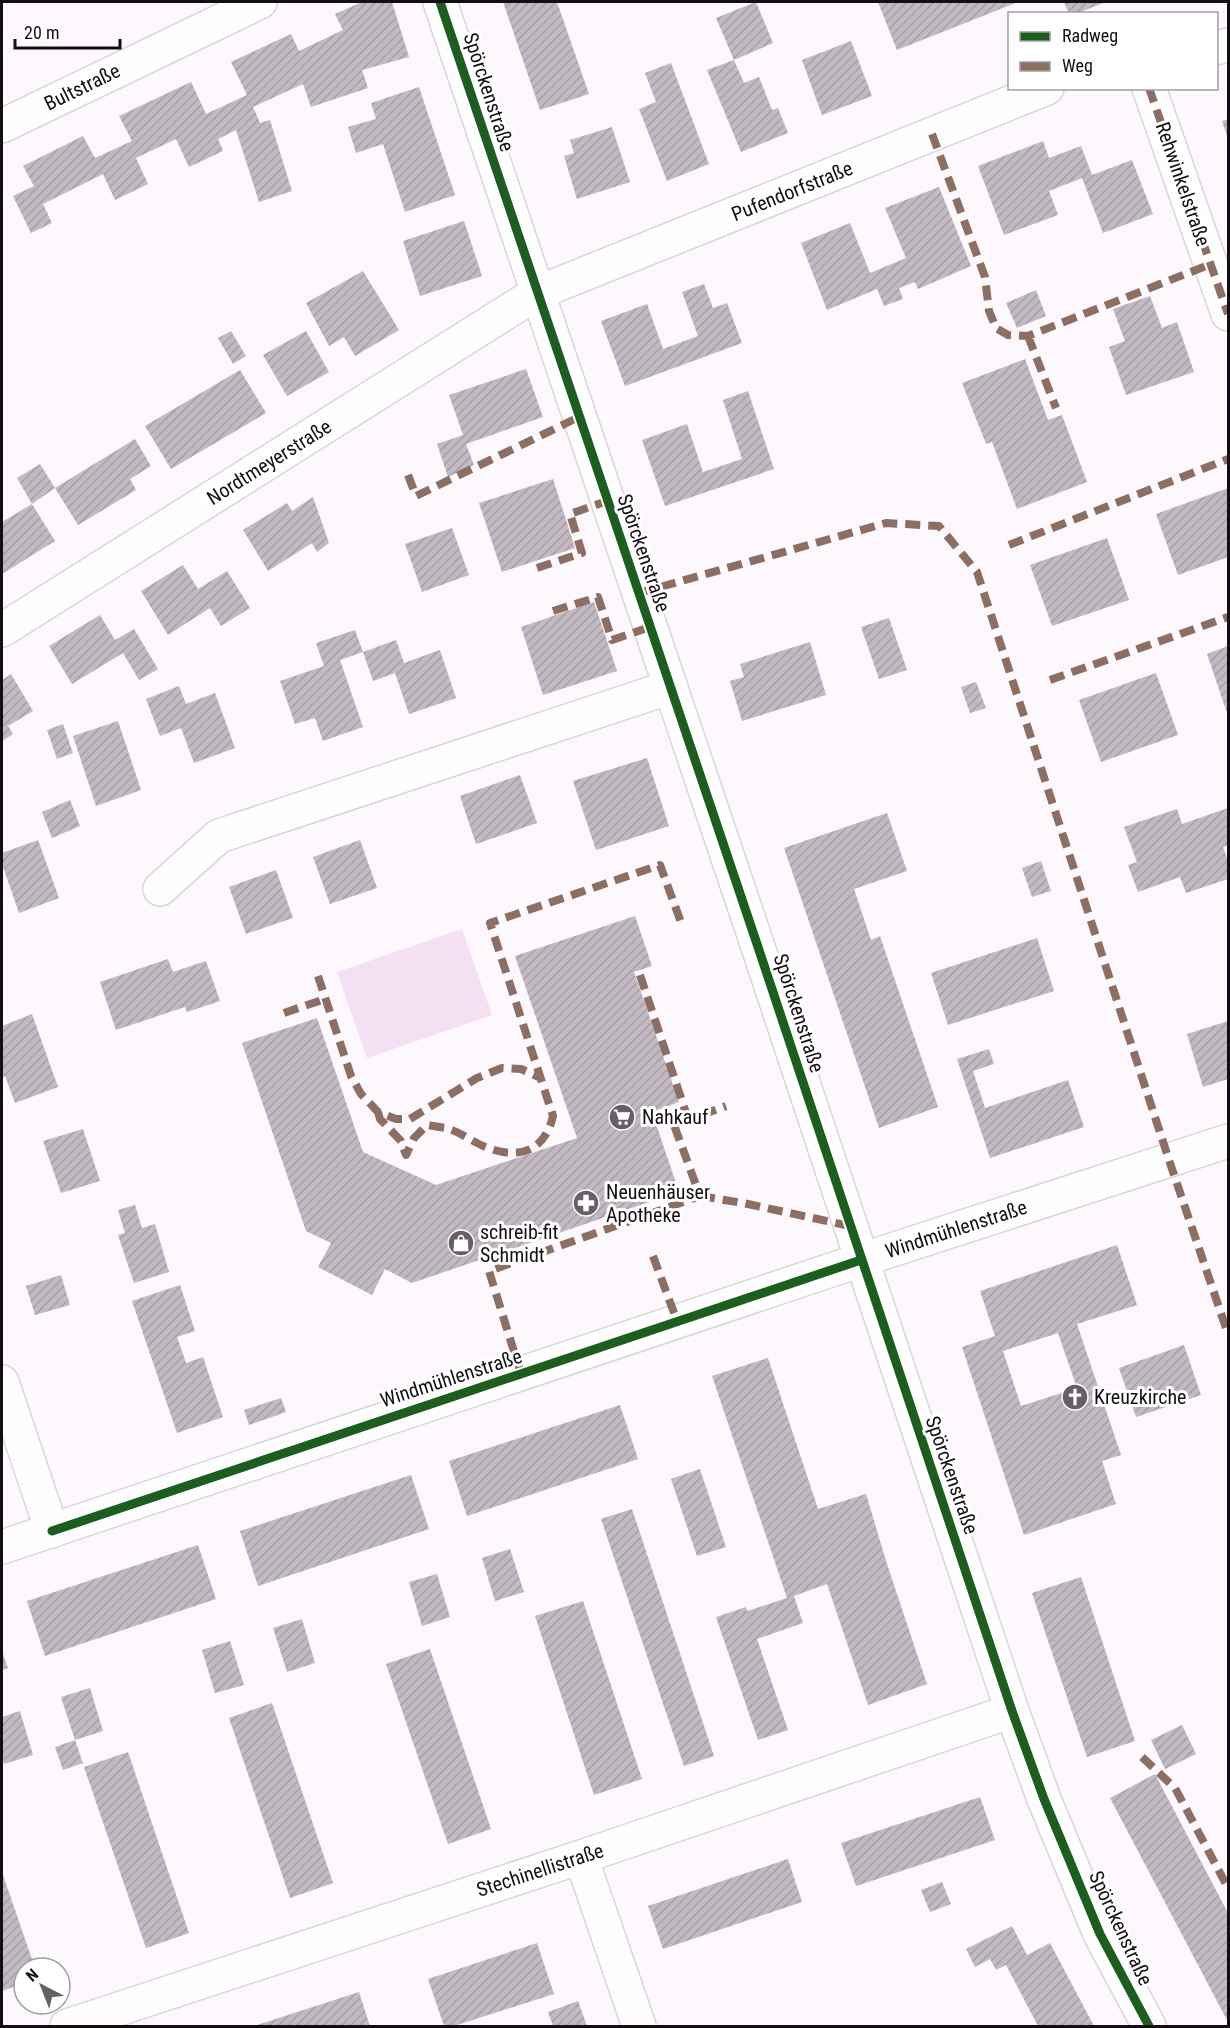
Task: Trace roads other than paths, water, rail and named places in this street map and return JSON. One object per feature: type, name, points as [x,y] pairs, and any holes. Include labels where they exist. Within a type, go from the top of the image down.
[{"type":"street","name":"Bultstraße","points":[[2,126],[260,2]]},
{"type":"street","name":"Spörckenstraße","points":[[440,2],[1012,1711],[1044,1799],[1100,1934],[1149,2026]]},
{"type":"street","name":"Pufendorfstraße","points":[[537,293],[1042,90]]},
{"type":"street","name":"Rehwinkelstraße","points":[[1150,90],[1228,314]]},
{"type":"street","name":"Nordtmeyerstraße","points":[[2,630],[537,293]]},
{"type":"street","points":[[160,889],[219,836],[671,687]]},
{"type":"street","name":"Windmühlenstraße","points":[[2,1547],[861,1260],[1228,1141]]},
{"type":"street","points":[[2,1382],[52,1531]]},
{"type":"street","name":"Stechinellistraße","points":[[67,2026],[124,2018],[581,1857],[1012,1711]]},
{"type":"street","points":[[581,1857],[639,2026]]},
{"type":"place","name":"Nahkauf","points":[[622,1117]]},
{"type":"place","name":"Neuenhäuser Apotheke","points":[[586,1203]]},
{"type":"place","name":"schreib-fit Schmidt","points":[[461,1243]]},
{"type":"place","name":"Kreuzkirche","points":[[1075,1397]]}]
